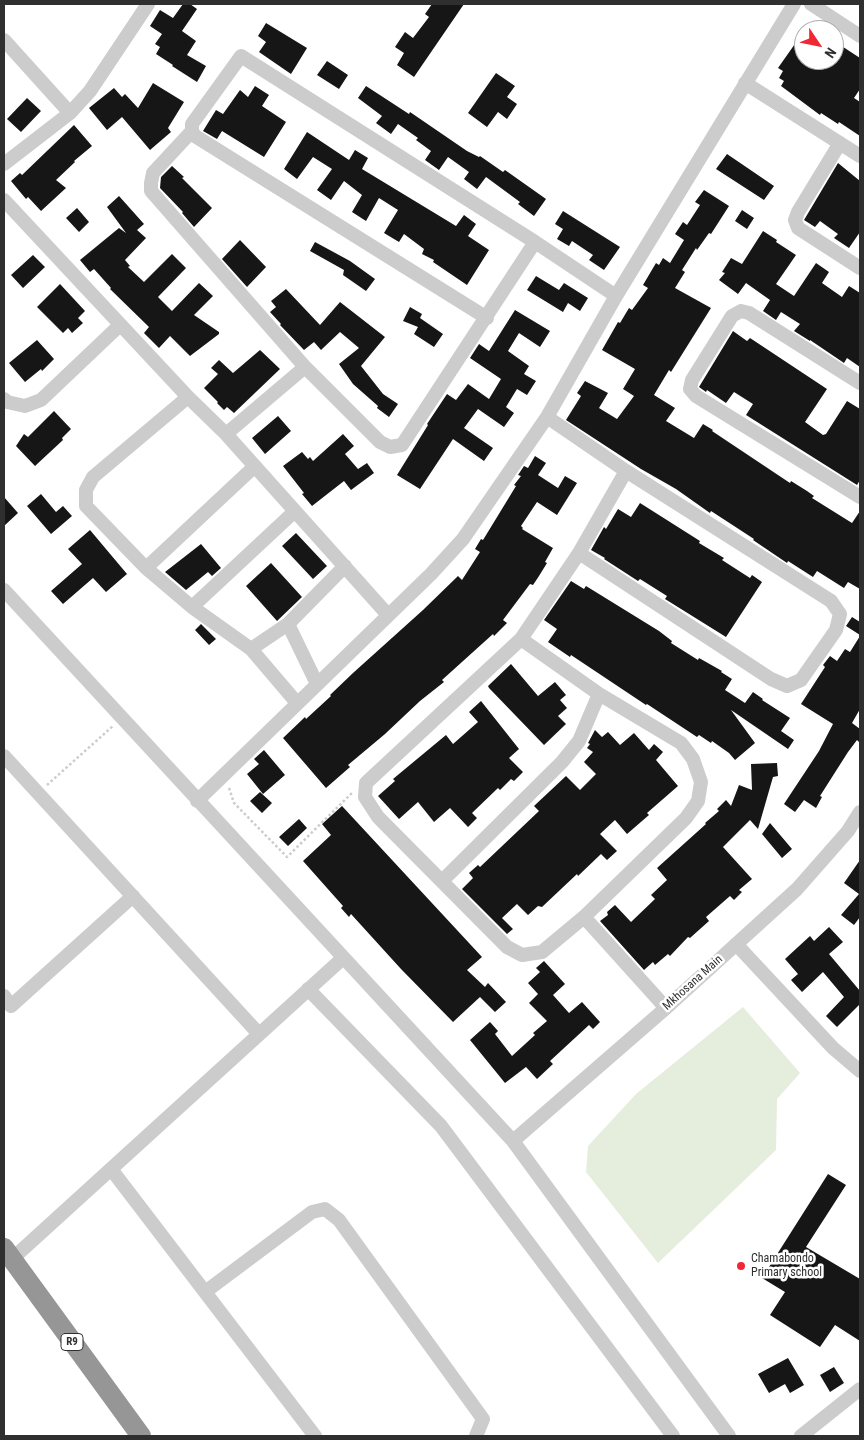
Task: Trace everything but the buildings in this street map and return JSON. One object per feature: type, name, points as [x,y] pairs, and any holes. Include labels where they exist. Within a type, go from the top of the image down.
[{"type":"highway","name":"R9","points":[[8,1253],[141,1436]]},
{"type":"street","points":[[4,164],[70,113],[90,91],[148,4]]},
{"type":"street","points":[[198,801],[431,574],[463,539],[546,417],[616,296],[794,4]]},
{"type":"street","points":[[811,4],[860,36]]},
{"type":"street","points":[[4,40],[70,113]]},
{"type":"street","points":[[487,318],[195,136],[192,131],[192,124],[241,56],[535,242],[616,296]]},
{"type":"street","points":[[745,83],[860,156]]},
{"type":"street","points":[[192,131],[153,173],[151,191],[305,367],[380,442],[390,447],[402,445],[535,242]]},
{"type":"street","points":[[840,143],[795,220],[798,228],[860,268]]},
{"type":"street","points":[[4,200],[188,397],[226,434],[388,615]]},
{"type":"street","points":[[860,383],[749,313],[741,311],[732,316],[692,380],[690,389],[696,396],[860,497]]},
{"type":"street","points":[[4,399],[7,402],[25,406],[41,400],[120,325]]},
{"type":"street","points":[[226,434],[305,367]]},
{"type":"street","points":[[188,397],[93,476],[86,490],[86,506],[146,568],[192,607],[251,649],[297,703]]},
{"type":"street","points":[[546,417],[626,471],[831,601],[840,614],[836,630],[801,680],[787,686],[771,679],[579,553]]},
{"type":"street","points":[[146,568],[255,466]]},
{"type":"street","points":[[521,639],[599,694],[681,743],[693,759],[701,782],[698,801],[686,818],[584,917],[542,952],[522,955],[507,947],[378,817],[366,797],[366,783],[521,639],[579,553],[626,471]]},
{"type":"street","points":[[192,607],[295,511]]},
{"type":"street","points":[[251,649],[288,624],[345,566]]},
{"type":"street","points":[[4,590],[513,1142],[729,1436]]},
{"type":"street","points":[[288,624],[316,684]]},
{"type":"street","points":[[442,881],[562,762],[578,741],[599,694]]},
{"type":"street","points":[[4,756],[259,1034]]},
{"type":"street","name":"Mkhosana Main","points":[[513,1142],[666,1008],[797,889],[848,831],[860,812]]},
{"type":"street","points":[[4,996],[11,1006],[133,896]]},
{"type":"street","points":[[584,917],[666,1008]]},
{"type":"street","points":[[736,944],[833,1048],[860,1070]]},
{"type":"street","points":[[8,1253],[111,1169],[343,958]]},
{"type":"street","points":[[308,989],[441,1126],[673,1436]]},
{"type":"street","points":[[111,1169],[315,1436]]},
{"type":"street","points":[[205,1292],[312,1212],[325,1209],[339,1220],[483,1419],[476,1436]]},
{"type":"street","points":[[801,1436],[859,1392]]},
{"type":"path","points":[[38,793],[122,718]]},
{"type":"path","points":[[222,776],[234,803],[287,857],[350,794],[366,783]]},
{"type":"green space","points":[[743,1007],[800,1073],[777,1099],[776,1150],[658,1263],[586,1172],[588,1146],[636,1094]]},
{"type":"place","name":"Chamabondo Primary school","points":[[741,1266]]}]
